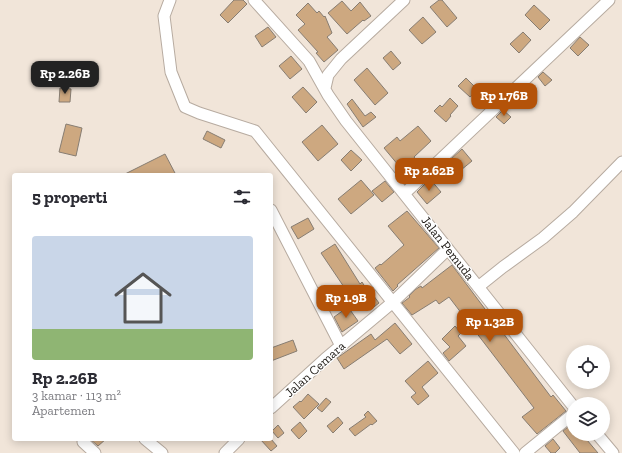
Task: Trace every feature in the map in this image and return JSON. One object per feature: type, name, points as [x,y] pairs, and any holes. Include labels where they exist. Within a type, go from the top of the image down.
[{"type":"street","points":[[170,0],[164,16],[171,72],[185,107],[255,131],[514,453]]},
{"type":"street","name":"Jalan Pemuda","points":[[254,0],[309,61],[328,95],[346,121],[405,193],[566,397]]},
{"type":"street","points":[[325,88],[328,75],[341,59],[404,0]]},
{"type":"street","points":[[405,193],[608,0]]},
{"type":"street","points":[[478,287],[543,238],[573,212],[622,162]]},
{"type":"street","points":[[273,214],[341,346]]},
{"type":"street","name":"Jalan Cemara","points":[[273,406],[325,359],[392,302],[448,248]]},
{"type":"street","points":[[525,453],[566,420]]},
{"type":"street","points":[[147,441],[162,453]]},
{"type":"street","points":[[225,453],[237,441]]},
{"type":"street","points":[[603,441],[612,453]]},
{"type":"street","points":[[83,442],[95,453]]},
{"type":"building","points":[[234,0],[243,0],[247,4],[228,23],[220,15]]},
{"type":"building","points":[[439,0],[442,0],[457,18],[447,27],[430,7]]},
{"type":"building","points":[[342,1],[351,11],[360,2],[371,16],[364,21],[363,20],[347,34],[328,13]]},
{"type":"building","points":[[308,3],[317,13],[319,11],[324,17],[325,16],[332,33],[327,37],[338,50],[324,62],[316,53],[318,52],[298,30],[305,24],[296,15]]},
{"type":"building","points":[[534,5],[550,20],[540,30],[525,15]]},
{"type":"building","points":[[423,17],[436,32],[422,44],[409,30]]},
{"type":"building","points":[[268,27],[276,37],[262,47],[255,36]]},
{"type":"building","points":[[523,32],[531,40],[519,53],[510,44]]},
{"type":"building","points":[[580,37],[589,45],[578,56],[570,48]]},
{"type":"building","points":[[391,51],[401,63],[393,70],[383,58]]},
{"type":"building","points":[[291,56],[302,69],[290,79],[279,66]]},
{"type":"building","points":[[367,68],[388,93],[375,105],[354,80]]},
{"type":"building","points":[[543,72],[552,80],[545,86],[538,77]]},
{"type":"building","points":[[466,78],[478,90],[470,97],[458,86]]},
{"type":"building","points":[[303,87],[317,102],[306,113],[292,97]]},
{"type":"building","points":[[60,88],[71,89],[70,102],[59,102]]},
{"type":"building","points":[[450,98],[458,106],[446,122],[434,111],[440,105],[442,107]]},
{"type":"building","points":[[352,99],[365,116],[371,112],[376,117],[363,127],[347,104]]},
{"type":"building","points":[[503,110],[511,117],[504,124],[496,117]]},
{"type":"building","points":[[66,124],[82,128],[76,156],[59,152]]},
{"type":"building","points":[[322,125],[338,144],[318,161],[302,142]]},
{"type":"building","points":[[418,126],[431,141],[414,157],[422,167],[409,178],[384,148],[397,137],[400,141]]},
{"type":"building","points":[[207,131],[225,140],[221,148],[203,139]]},
{"type":"building","points":[[462,149],[472,161],[461,170],[452,158]]},
{"type":"building","points":[[351,150],[362,160],[351,171],[341,160]]},
{"type":"building","points":[[165,154],[175,173],[127,173]]},
{"type":"building","points":[[430,179],[441,192],[427,204],[417,192]]},
{"type":"building","points":[[361,180],[374,195],[351,214],[338,199]]},
{"type":"building","points":[[385,181],[394,192],[382,202],[372,191]]},
{"type":"building","points":[[407,211],[439,248],[397,285],[398,286],[393,291],[375,268],[380,264],[381,265],[404,245],[388,226]]},
{"type":"building","points":[[308,218],[314,229],[298,239],[291,227]]},
{"type":"building","points":[[335,244],[360,284],[362,282],[369,293],[370,291],[379,303],[370,310],[359,297],[356,299],[348,288],[346,290],[321,253]]},
{"type":"building","points":[[452,265],[551,397],[553,395],[566,411],[537,434],[522,417],[534,408],[449,297],[439,304],[436,300],[412,315],[402,303],[410,297],[409,296],[416,289],[421,286],[422,288]]},
{"type":"building","points":[[348,307],[358,321],[342,332],[334,317]]},
{"type":"building","points":[[395,323],[412,344],[400,354],[387,339],[344,369],[337,358],[371,334],[375,340]]},
{"type":"building","points":[[455,326],[461,333],[458,336],[466,346],[449,361],[443,353],[450,347],[442,339]]},
{"type":"building","points":[[293,340],[297,351],[273,360],[273,347]]},
{"type":"building","points":[[428,361],[438,373],[422,387],[429,396],[418,405],[411,397],[416,393],[405,381]]},
{"type":"building","points":[[308,394],[319,404],[304,419],[293,407],[300,401],[301,402]]},
{"type":"building","points":[[326,398],[331,402],[322,412],[317,408]]},
{"type":"building","points":[[368,411],[377,421],[355,436],[349,429],[366,417],[364,415]]},
{"type":"building","points":[[338,417],[343,423],[333,433],[327,426]]},
{"type":"building","points":[[300,422],[307,431],[299,439],[291,430]]},
{"type":"building","points":[[278,425],[284,433],[278,438],[273,430]]},
{"type":"building","points":[[553,439],[560,448],[555,453],[551,453],[545,446]]},
{"type":"building","points":[[92,441],[104,441],[98,446]]},
{"type":"building","points":[[262,441],[273,441],[277,446],[271,451]]},
{"type":"building","points":[[571,441],[588,441],[598,453],[580,453]]}]
